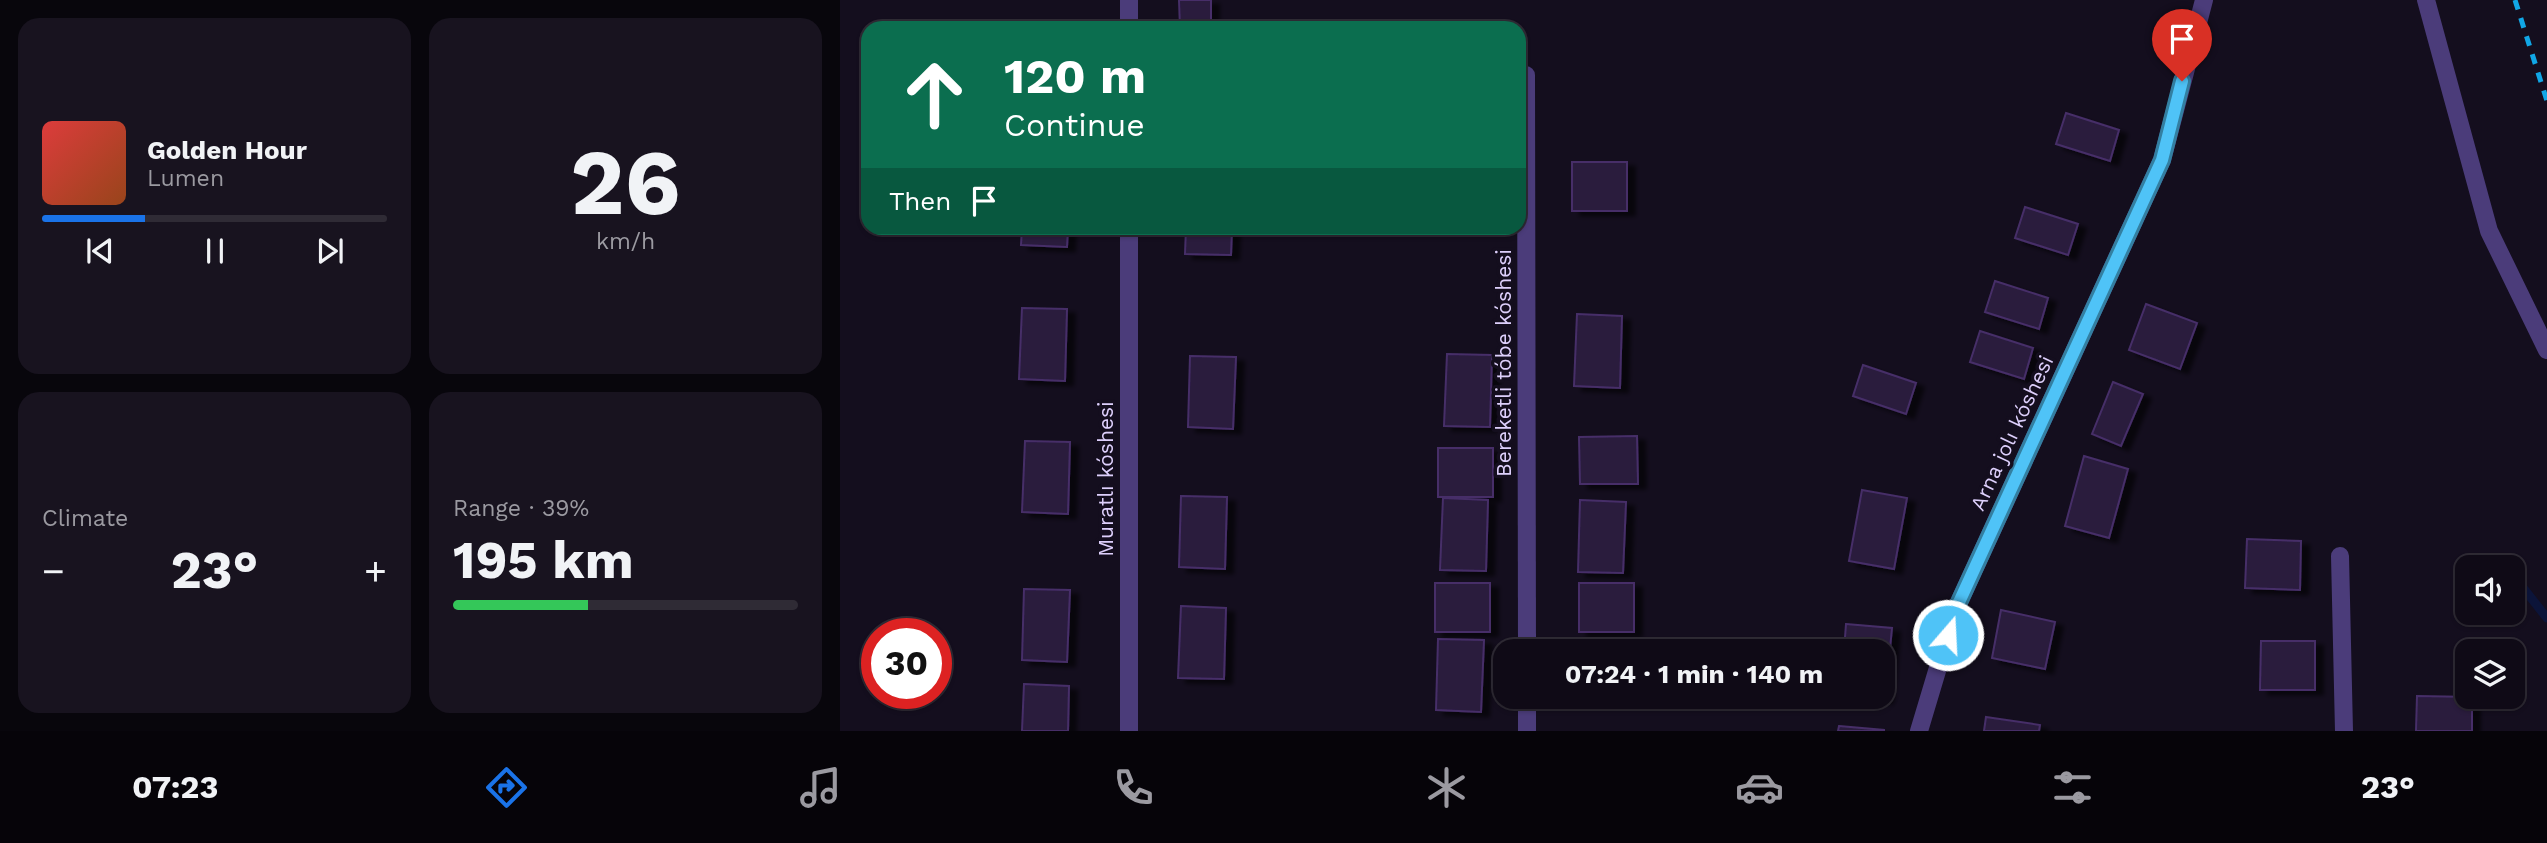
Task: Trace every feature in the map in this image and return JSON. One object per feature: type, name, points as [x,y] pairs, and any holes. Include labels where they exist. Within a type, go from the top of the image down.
[{"type":"street","points":[[1129,0],[1129,21]]},
{"type":"street","name":"Arna jolı kóshesi","points":[[1919,731],[1955,611],[2162,160],[2204,0]]},
{"type":"street","points":[[2426,0],[2489,231],[2547,350]]},
{"type":"street","name":"Bereketli tóbe kóshesi","points":[[1526,75],[1527,639]]},
{"type":"street","name":"Muratlı kóshesi","points":[[1129,235],[1129,731]]},
{"type":"street","points":[[2340,556],[2344,731]]},
{"type":"street","points":[[1527,709],[1527,731]]},
{"type":"building","points":[[1179,0],[1211,0],[1211,21],[1180,21]]},
{"type":"building","points":[[2066,113],[2119,130],[2110,161],[2056,144]]},
{"type":"building","points":[[1572,162],[1627,162],[1627,211],[1572,211]]},
{"type":"building","points":[[2025,207],[2078,224],[2068,255],[2015,238]]},
{"type":"building","points":[[1022,235],[1068,235],[1067,247],[1021,245]]},
{"type":"building","points":[[1186,235],[1232,235],[1231,255],[1185,254]]},
{"type":"building","points":[[1995,281],[2048,298],[2039,329],[1985,312]]},
{"type":"building","points":[[2146,304],[2197,323],[2180,369],[2129,350]]},
{"type":"building","points":[[1022,308],[1067,309],[1065,381],[1019,379]]},
{"type":"building","points":[[1577,314],[1622,316],[1620,388],[1574,386]]},
{"type":"building","points":[[1980,331],[2033,348],[2024,379],[1970,362]]},
{"type":"building","points":[[1447,354],[1492,355],[1490,427],[1444,426]]},
{"type":"building","points":[[1190,356],[1236,357],[1233,429],[1188,427]]},
{"type":"building","points":[[1863,365],[1916,383],[1906,414],[1853,396]]},
{"type":"building","points":[[2113,382],[2143,394],[2121,446],[2092,434]]},
{"type":"building","points":[[1637,436],[1638,484],[1580,484],[1579,437]]},
{"type":"building","points":[[1025,441],[1070,442],[1068,514],[1022,512]]},
{"type":"building","points":[[1438,448],[1493,448],[1493,497],[1438,497]]},
{"type":"building","points":[[2084,456],[2128,469],[2109,538],[2065,526]]},
{"type":"building","points":[[1862,490],[1907,498],[1894,569],[1849,561]]},
{"type":"building","points":[[1181,496],[1227,497],[1225,569],[1179,567]]},
{"type":"building","points":[[1443,498],[1488,500],[1486,571],[1440,570]]},
{"type":"building","points":[[1580,500],[1626,502],[1623,573],[1578,572]]},
{"type":"building","points":[[2247,539],[2301,541],[2300,590],[2245,588]]},
{"type":"building","points":[[1435,583],[1490,583],[1490,632],[1435,632]]},
{"type":"building","points":[[1579,583],[1634,583],[1634,632],[1579,632]]},
{"type":"building","points":[[1024,589],[1070,590],[1067,662],[1022,660]]},
{"type":"building","points":[[1181,606],[1226,608],[1224,679],[1178,678]]},
{"type":"building","points":[[2001,610],[2055,622],[2045,669],[1992,658]]},
{"type":"building","points":[[1846,624],[1892,628],[1891,639],[1845,639]]},
{"type":"building","points":[[1438,639],[1484,640],[1481,712],[1436,710]]},
{"type":"building","points":[[2261,641],[2315,641],[2315,690],[2260,690]]},
{"type":"building","points":[[1024,684],[1069,686],[1068,731],[1022,731]]},
{"type":"building","points":[[2417,696],[2455,697],[2455,709],[2472,709],[2472,731],[2416,731]]},
{"type":"building","points":[[1986,717],[2040,725],[2039,731],[1984,731]]},
{"type":"building","points":[[1839,726],[1884,730],[1884,731],[1838,731]]},
{"type":"waterway","points":[[2525,590],[2547,618]]},
{"type":"railway","points":[[2515,0],[2547,101]]},
{"type":"route","points":[[1948,635],[1955,611],[2162,160],[2182,81]]}]
